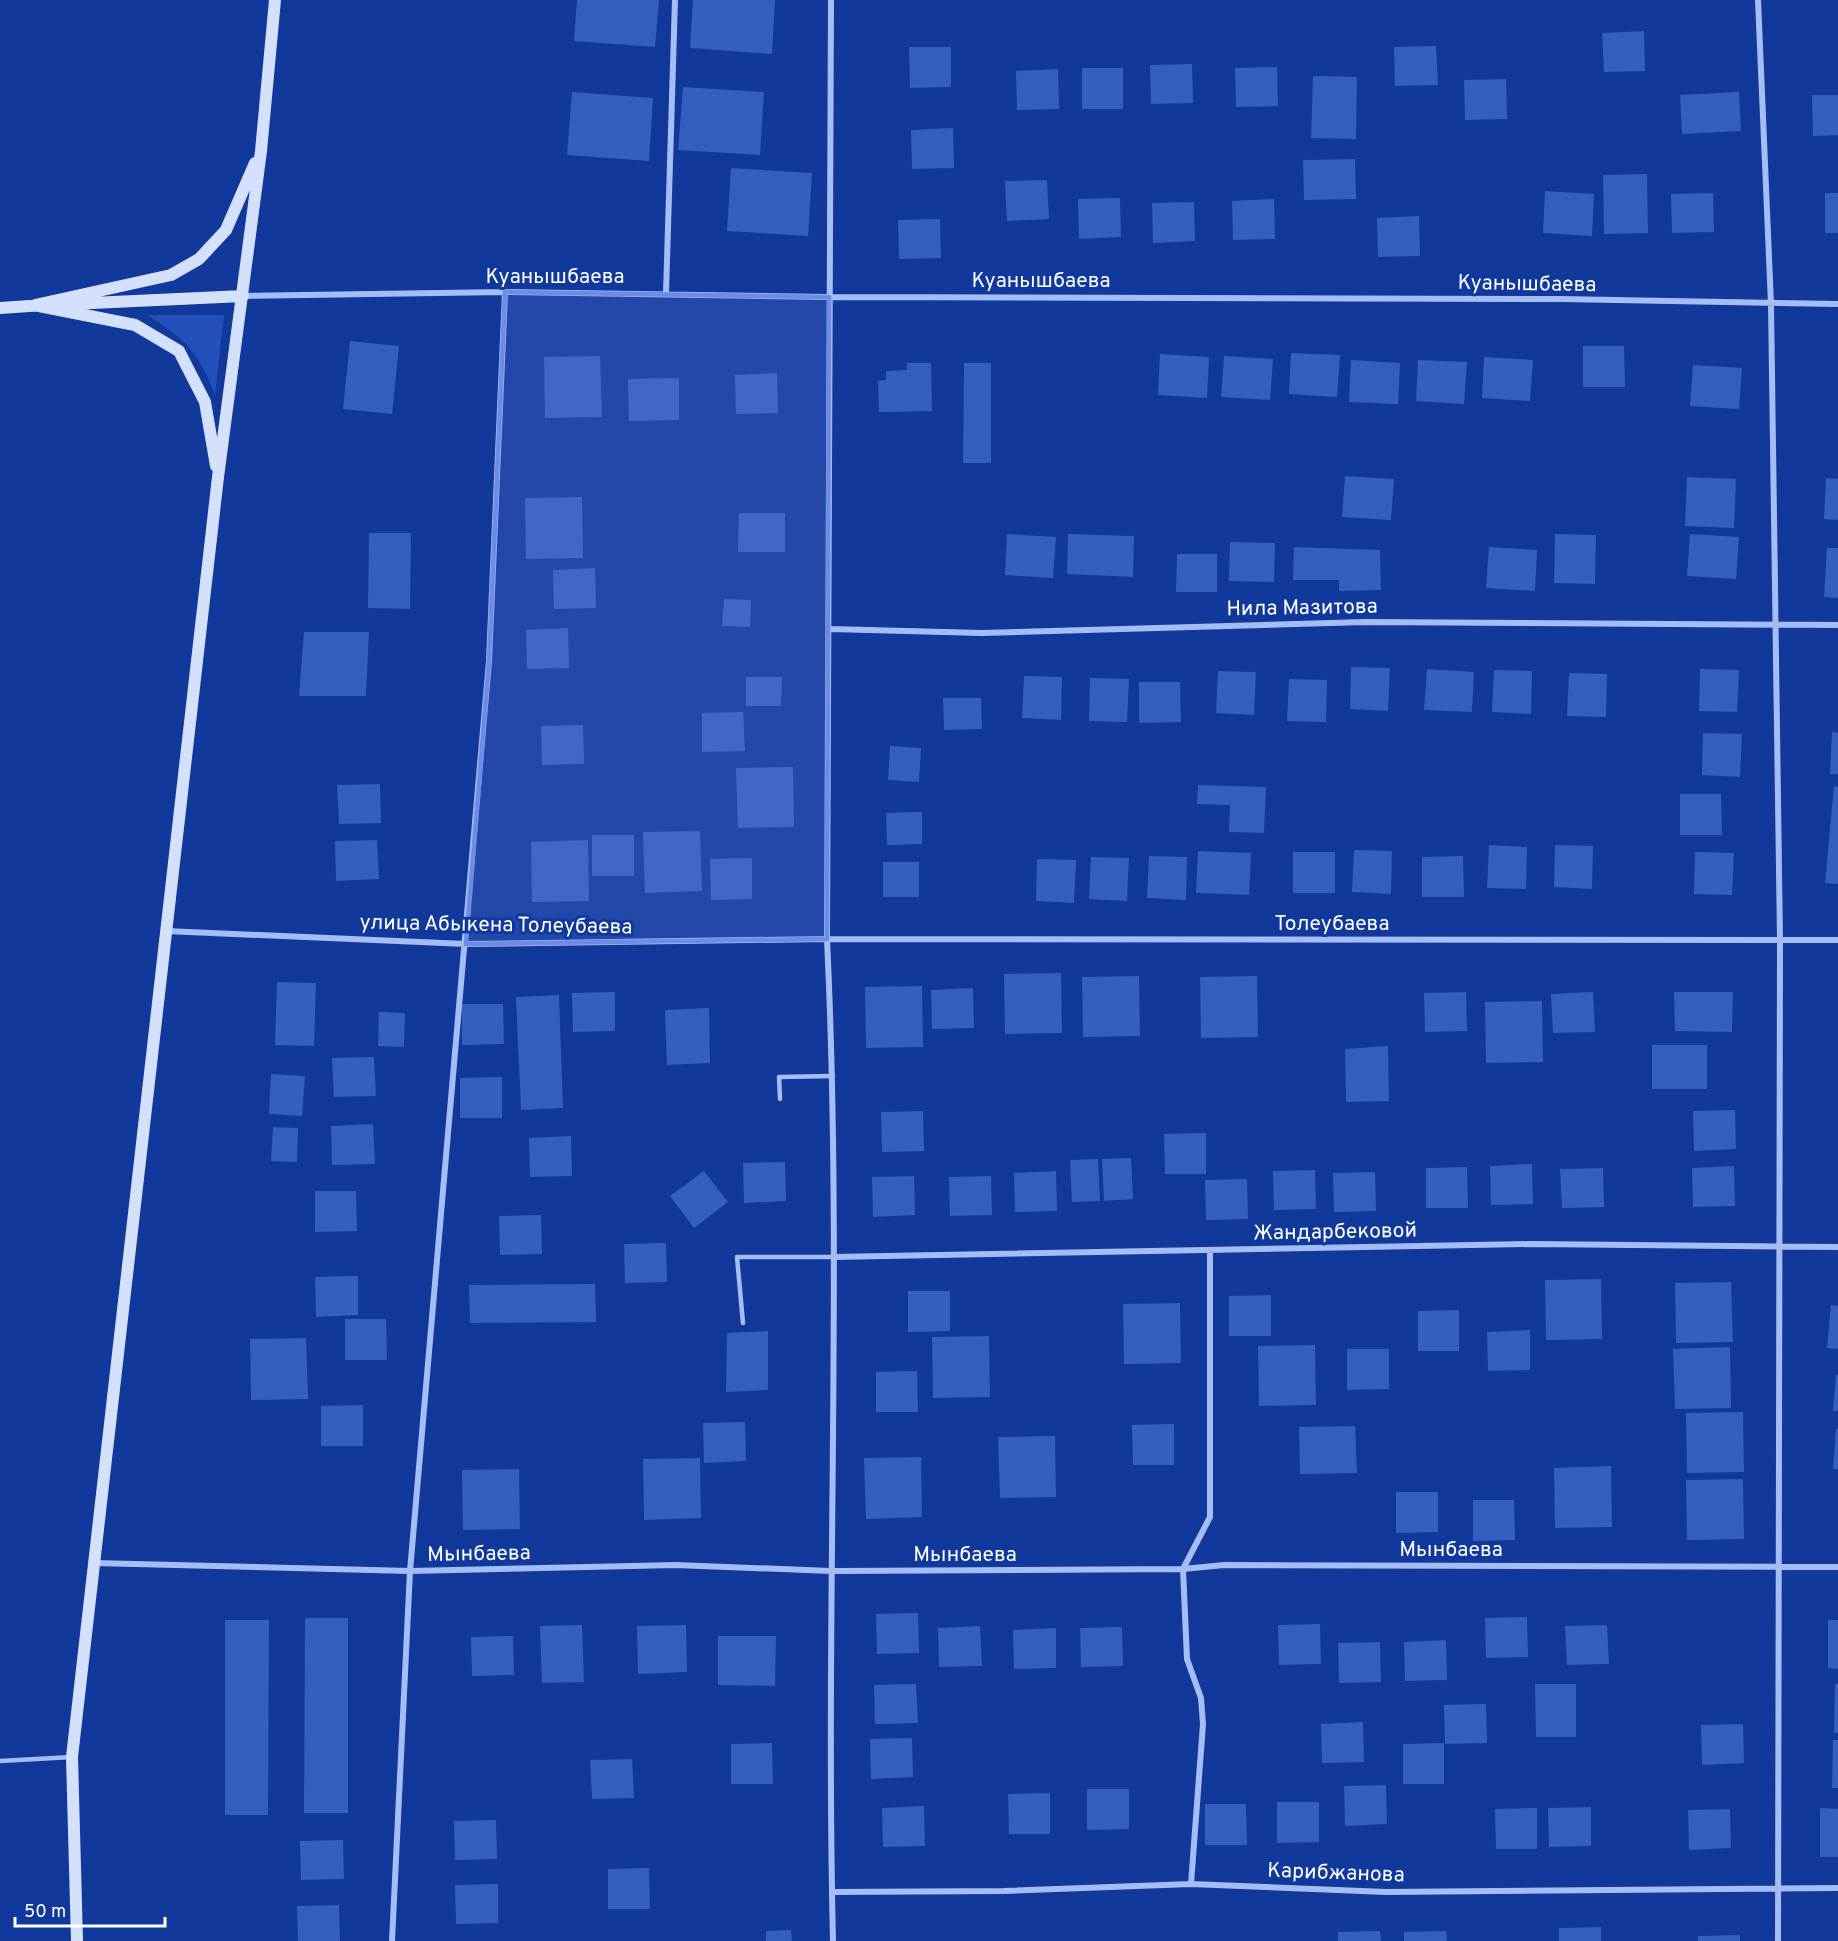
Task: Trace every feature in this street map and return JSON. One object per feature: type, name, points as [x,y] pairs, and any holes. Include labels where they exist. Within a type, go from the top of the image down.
[{"type":"main road","points":[[77,1941],[72,1757],[218,477],[261,151],[275,0]]},
{"type":"main road","points":[[35,305],[171,275],[199,259],[226,230],[261,151]]},
{"type":"main road","points":[[0,308],[243,296]]},
{"type":"main road","points":[[35,305],[135,325],[179,351],[204,402],[218,477]]},
{"type":"street","points":[[666,293],[675,0]]},
{"type":"street","points":[[831,0],[827,939],[833,1076],[831,1571],[834,1941]]},
{"type":"street","points":[[1758,0],[1771,304],[1780,941],[1778,1941]]},
{"type":"street","points":[[392,1941],[410,1571],[489,661],[505,292]]},
{"type":"street","name":"Куанышбаева","points":[[243,296],[505,292],[829,297],[1548,299],[1838,304]]},
{"type":"street","name":"Нила Мазитова","points":[[830,629],[982,633],[1365,622],[1838,625]]},
{"type":"street","name":"улица Абыкена Толеубаева","points":[[166,931],[466,944],[827,939]]},
{"type":"street","name":"Толеубаева","points":[[827,939],[1838,940]]},
{"type":"street","name":"Жандарбековой","points":[[832,1257],[1532,1244],[1838,1247]]},
{"type":"street","points":[[1191,1884],[1203,1724],[1200,1698],[1187,1659],[1183,1569],[1210,1517],[1210,1250]]},
{"type":"street","name":"Мынбаева","points":[[93,1563],[410,1571],[676,1564],[831,1571],[1183,1569],[1224,1565],[1838,1568]]},
{"type":"street","name":"Карибжанова","points":[[832,1892],[1004,1891],[1191,1884],[1386,1892],[1838,1888]]},
{"type":"lane","points":[[780,1099],[779,1077],[833,1076]]},
{"type":"lane","points":[[743,1323],[737,1257],[832,1257]]},
{"type":"lane","points":[[0,1761],[72,1757]]},
{"type":"highlighted area","points":[[505,292],[829,297],[827,939],[466,944],[489,661]]},
{"type":"shaded area","points":[[147,315],[224,315],[215,395],[203,368],[189,348]]},
{"type":"building","points":[[577,0],[659,0],[655,47],[574,41]]},
{"type":"building","points":[[693,0],[775,0],[772,54],[690,48]]},
{"type":"building","points":[[1644,31],[1645,71],[1604,72],[1602,33]]},
{"type":"building","points":[[1436,46],[1438,85],[1395,86],[1394,47]]},
{"type":"building","points":[[909,47],[951,47],[951,87],[910,88]]},
{"type":"building","points":[[1192,64],[1193,103],[1151,104],[1150,65]]},
{"type":"building","points":[[1277,67],[1278,106],[1236,107],[1235,68]]},
{"type":"building","points":[[1082,68],[1123,68],[1123,109],[1082,109]]},
{"type":"building","points":[[1058,69],[1059,109],[1017,110],[1016,71]]},
{"type":"building","points":[[1313,76],[1357,77],[1356,139],[1311,138]]},
{"type":"building","points":[[1506,79],[1507,119],[1465,120],[1464,80]]},
{"type":"building","points":[[683,87],[764,92],[760,155],[678,150]]},
{"type":"building","points":[[572,92],[653,98],[649,161],[567,155]]},
{"type":"building","points":[[1739,92],[1741,131],[1682,134],[1680,95]]},
{"type":"building","points":[[1812,95],[1838,95],[1838,135],[1813,136]]},
{"type":"building","points":[[953,128],[954,168],[912,169],[911,130]]},
{"type":"building","points":[[1355,159],[1356,199],[1304,200],[1303,160]]},
{"type":"building","points":[[731,168],[812,173],[808,236],[727,231]]},
{"type":"building","points":[[1647,174],[1648,233],[1604,234],[1603,175]]},
{"type":"building","points":[[1047,180],[1049,219],[1007,221],[1005,181]]},
{"type":"building","points":[[1545,191],[1594,194],[1592,236],[1543,233]]},
{"type":"building","points":[[1713,193],[1714,232],[1672,233],[1671,194]]},
{"type":"building","points":[[1825,193],[1838,193],[1838,233],[1825,233]]},
{"type":"building","points":[[1120,198],[1121,237],[1079,239],[1078,199]]},
{"type":"building","points":[[1274,199],[1275,239],[1233,240],[1232,201]]},
{"type":"building","points":[[1194,202],[1195,241],[1153,243],[1152,203]]},
{"type":"building","points":[[1419,216],[1420,256],[1378,257],[1377,218]]},
{"type":"building","points":[[940,219],[941,258],[899,259],[898,220]]},
{"type":"building","points":[[350,341],[399,346],[392,414],[343,409]]},
{"type":"building","points":[[1583,346],[1624,346],[1625,387],[1583,387]]},
{"type":"building","points":[[1291,353],[1340,355],[1337,397],[1289,394]]},
{"type":"building","points":[[1160,354],[1209,357],[1207,398],[1158,395]]},
{"type":"building","points":[[600,356],[602,417],[545,418],[544,357]]},
{"type":"building","points":[[1224,356],[1273,359],[1270,400],[1221,397]]},
{"type":"building","points":[[1484,357],[1533,360],[1530,401],[1482,398]]},
{"type":"building","points":[[1351,360],[1400,363],[1398,404],[1349,402]]},
{"type":"building","points":[[1418,360],[1467,362],[1464,404],[1416,401]]},
{"type":"building","points":[[907,363],[931,363],[932,411],[879,412],[878,381],[886,380],[886,371],[907,370]]},
{"type":"building","points":[[964,363],[991,363],[991,463],[963,463]]},
{"type":"building","points":[[1693,365],[1742,368],[1739,409],[1690,406]]},
{"type":"building","points":[[777,373],[778,413],[736,414],[735,375]]},
{"type":"building","points":[[679,378],[679,420],[629,421],[628,379]]},
{"type":"building","points":[[1345,476],[1394,479],[1391,520],[1342,517]]},
{"type":"building","points":[[1687,477],[1736,479],[1734,528],[1685,526]]},
{"type":"building","points":[[1826,478],[1838,479],[1838,520],[1824,519]]},
{"type":"building","points":[[582,497],[583,558],[526,559],[525,498]]},
{"type":"building","points":[[739,513],[785,513],[785,552],[738,552]]},
{"type":"building","points":[[369,533],[411,533],[410,609],[368,608]]},
{"type":"building","points":[[1007,534],[1056,537],[1053,578],[1005,575]]},
{"type":"building","points":[[1068,534],[1134,536],[1133,577],[1067,574]]},
{"type":"building","points":[[1555,534],[1596,535],[1595,584],[1554,583]]},
{"type":"building","points":[[1690,534],[1739,537],[1736,579],[1687,576]]},
{"type":"building","points":[[1230,542],[1275,543],[1274,582],[1229,581]]},
{"type":"building","points":[[1294,547],[1380,550],[1381,590],[1339,591],[1339,580],[1293,580]]},
{"type":"building","points":[[1489,547],[1537,550],[1535,591],[1486,588]]},
{"type":"building","points":[[1827,548],[1838,548],[1838,598],[1824,597]]},
{"type":"building","points":[[1177,554],[1217,554],[1217,592],[1176,592]]},
{"type":"building","points":[[595,568],[596,608],[554,609],[553,570]]},
{"type":"building","points":[[724,599],[751,600],[750,627],[722,626]]},
{"type":"building","points":[[568,628],[569,668],[527,669],[526,630]]},
{"type":"building","points":[[304,632],[369,632],[366,696],[299,696]]},
{"type":"building","points":[[1351,667],[1390,668],[1388,711],[1350,709]]},
{"type":"building","points":[[1427,669],[1474,672],[1472,712],[1424,710]]},
{"type":"building","points":[[1700,669],[1739,670],[1737,712],[1699,711]]},
{"type":"building","points":[[1494,670],[1532,671],[1531,714],[1492,712]]},
{"type":"building","points":[[1218,671],[1256,672],[1254,715],[1216,713]]},
{"type":"building","points":[[1569,673],[1607,674],[1606,717],[1567,716]]},
{"type":"building","points":[[1024,676],[1062,677],[1061,720],[1022,718]]},
{"type":"building","points":[[746,677],[782,677],[781,706],[746,706]]},
{"type":"building","points":[[1090,678],[1129,679],[1127,722],[1089,721]]},
{"type":"building","points":[[1289,679],[1327,680],[1326,722],[1287,721]]},
{"type":"building","points":[[1139,682],[1180,682],[1181,722],[1139,723]]},
{"type":"building","points":[[943,698],[981,698],[982,729],[944,730]]},
{"type":"building","points":[[743,712],[745,751],[702,752],[702,713]]},
{"type":"building","points":[[583,725],[584,764],[542,765],[541,726]]},
{"type":"building","points":[[1832,732],[1838,733],[1838,774],[1830,774]]},
{"type":"building","points":[[1703,733],[1742,734],[1740,777],[1702,775]]},
{"type":"building","points":[[890,746],[921,748],[919,782],[888,780]]},
{"type":"building","points":[[793,767],[794,827],[738,828],[736,768]]},
{"type":"building","points":[[380,784],[381,823],[339,824],[337,785]]},
{"type":"building","points":[[1198,785],[1266,787],[1264,833],[1229,832],[1230,805],[1197,804]]},
{"type":"building","points":[[1834,786],[1838,787],[1838,884],[1825,883]]},
{"type":"building","points":[[1680,794],[1721,794],[1722,835],[1680,835]]},
{"type":"building","points":[[922,812],[922,844],[887,845],[886,813]]},
{"type":"building","points":[[700,831],[702,891],[645,893],[643,832]]},
{"type":"building","points":[[592,835],[634,835],[634,876],[592,876]]},
{"type":"building","points":[[377,840],[379,879],[336,881],[335,841]]},
{"type":"building","points":[[588,840],[589,901],[532,902],[531,842]]},
{"type":"building","points":[[1489,845],[1527,847],[1526,889],[1487,888]]},
{"type":"building","points":[[1555,845],[1593,846],[1592,889],[1554,887]]},
{"type":"building","points":[[1354,850],[1392,851],[1391,894],[1352,892]]},
{"type":"building","points":[[1198,851],[1251,853],[1249,895],[1196,893]]},
{"type":"building","points":[[1293,852],[1335,852],[1335,893],[1293,893]]},
{"type":"building","points":[[1695,852],[1734,853],[1732,895],[1694,894]]},
{"type":"building","points":[[1149,856],[1187,857],[1186,900],[1147,898]]},
{"type":"building","points":[[1463,856],[1464,897],[1422,897],[1422,857]]},
{"type":"building","points":[[1091,857],[1129,858],[1127,901],[1089,899]]},
{"type":"building","points":[[752,858],[752,899],[711,900],[710,859]]},
{"type":"building","points":[[1037,859],[1076,860],[1074,903],[1036,901]]},
{"type":"building","points":[[883,862],[919,862],[919,897],[883,897]]},
{"type":"building","points":[[1061,973],[1062,1033],[1005,1034],[1004,974]]},
{"type":"building","points":[[1139,976],[1140,1036],[1083,1037],[1082,977]]},
{"type":"building","points":[[1257,976],[1258,1037],[1201,1038],[1200,977]]},
{"type":"building","points":[[277,982],[316,983],[314,1046],[275,1045]]},
{"type":"building","points":[[922,986],[923,1047],[866,1048],[865,987]]},
{"type":"building","points":[[973,988],[974,1028],[932,1029],[931,990]]},
{"type":"building","points":[[615,992],[615,1031],[573,1032],[572,993]]},
{"type":"building","points":[[1466,992],[1467,1031],[1425,1032],[1424,993]]},
{"type":"building","points":[[1593,992],[1595,1032],[1553,1033],[1551,994]]},
{"type":"building","points":[[1674,992],[1733,992],[1732,1032],[1675,1031]]},
{"type":"building","points":[[559,995],[563,1108],[521,1110],[516,997]]},
{"type":"building","points":[[1542,1001],[1543,1062],[1486,1063],[1485,1002]]},
{"type":"building","points":[[462,1004],[503,1004],[504,1044],[462,1045]]},
{"type":"building","points":[[709,1008],[710,1063],[667,1065],[665,1010]]},
{"type":"building","points":[[379,1012],[405,1013],[404,1047],[378,1046]]},
{"type":"building","points":[[1652,1045],[1707,1045],[1707,1089],[1652,1089]]},
{"type":"building","points":[[1388,1046],[1389,1101],[1346,1102],[1345,1049]]},
{"type":"building","points":[[374,1057],[376,1096],[334,1097],[332,1058]]},
{"type":"building","points":[[271,1074],[305,1076],[302,1116],[269,1114]]},
{"type":"building","points":[[502,1077],[502,1118],[460,1118],[460,1078]]},
{"type":"building","points":[[1735,1110],[1736,1149],[1694,1151],[1693,1111]]},
{"type":"building","points":[[923,1111],[924,1151],[882,1152],[881,1112]]},
{"type":"building","points":[[373,1124],[375,1164],[332,1165],[331,1126]]},
{"type":"building","points":[[273,1127],[298,1128],[297,1162],[271,1161]]},
{"type":"building","points":[[1206,1133],[1206,1174],[1165,1174],[1164,1134]]},
{"type":"building","points":[[571,1136],[572,1176],[530,1177],[529,1138]]},
{"type":"building","points":[[1131,1158],[1133,1199],[1104,1201],[1102,1159]]},
{"type":"building","points":[[1098,1159],[1100,1201],[1072,1202],[1070,1160]]},
{"type":"building","points":[[785,1162],[786,1201],[744,1203],[743,1163]]},
{"type":"building","points":[[1532,1164],[1533,1204],[1491,1205],[1490,1166]]},
{"type":"building","points":[[1734,1166],[1735,1206],[1693,1207],[1692,1168]]},
{"type":"building","points":[[1467,1167],[1468,1208],[1426,1208],[1426,1168]]},
{"type":"building","points":[[1603,1168],[1604,1207],[1562,1208],[1560,1169]]},
{"type":"building","points":[[1315,1170],[1316,1209],[1274,1210],[1273,1171]]},
{"type":"building","points":[[704,1171],[728,1202],[694,1228],[670,1196]]},
{"type":"building","points":[[1056,1171],[1057,1211],[1015,1212],[1014,1173]]},
{"type":"building","points":[[1375,1172],[1376,1211],[1334,1212],[1333,1173]]},
{"type":"building","points":[[914,1176],[915,1215],[873,1217],[872,1177]]},
{"type":"building","points":[[991,1176],[992,1215],[950,1216],[949,1177]]},
{"type":"building","points":[[1247,1179],[1248,1219],[1206,1220],[1205,1180]]},
{"type":"building","points":[[315,1191],[356,1191],[357,1231],[315,1232]]},
{"type":"building","points":[[541,1215],[542,1254],[500,1255],[499,1216]]},
{"type":"building","points":[[666,1243],[667,1282],[625,1283],[624,1244]]},
{"type":"building","points":[[358,1276],[358,1315],[316,1317],[315,1277]]},
{"type":"building","points":[[1601,1279],[1602,1339],[1546,1340],[1545,1280]]},
{"type":"building","points":[[1731,1282],[1733,1342],[1676,1343],[1675,1283]]},
{"type":"building","points":[[595,1284],[596,1322],[470,1323],[469,1285]]},
{"type":"building","points":[[908,1291],[950,1291],[950,1331],[908,1332]]},
{"type":"building","points":[[1271,1295],[1271,1336],[1229,1336],[1229,1296]]},
{"type":"building","points":[[1180,1303],[1181,1363],[1124,1364],[1123,1304]]},
{"type":"building","points":[[1831,1305],[1838,1306],[1838,1349],[1827,1348]]},
{"type":"building","points":[[1459,1310],[1459,1351],[1418,1351],[1418,1311]]},
{"type":"building","points":[[345,1319],[386,1319],[387,1360],[345,1360]]},
{"type":"building","points":[[1530,1330],[1530,1370],[1488,1371],[1487,1332]]},
{"type":"building","points":[[768,1331],[768,1390],[726,1392],[727,1333]]},
{"type":"building","points":[[989,1336],[990,1397],[933,1398],[932,1337]]},
{"type":"building","points":[[306,1338],[308,1399],[251,1400],[250,1339]]},
{"type":"building","points":[[1315,1345],[1316,1405],[1259,1406],[1258,1346]]},
{"type":"building","points":[[1730,1347],[1731,1408],[1675,1409],[1673,1349]]},
{"type":"building","points":[[1347,1349],[1389,1349],[1389,1389],[1347,1390]]},
{"type":"building","points":[[917,1371],[918,1412],[876,1412],[876,1372]]},
{"type":"building","points":[[1836,1375],[1838,1375],[1838,1411],[1833,1411]]},
{"type":"building","points":[[363,1405],[363,1446],[321,1446],[321,1406]]},
{"type":"building","points":[[1743,1412],[1744,1472],[1687,1473],[1686,1413]]},
{"type":"building","points":[[745,1422],[746,1461],[704,1463],[703,1423]]},
{"type":"building","points":[[1174,1424],[1174,1465],[1133,1465],[1132,1425]]},
{"type":"building","points":[[1355,1426],[1357,1473],[1300,1474],[1299,1427]]},
{"type":"building","points":[[1836,1429],[1838,1429],[1838,1469],[1833,1469]]},
{"type":"building","points":[[1055,1436],[1056,1497],[1000,1498],[998,1437]]},
{"type":"building","points":[[921,1457],[922,1517],[866,1519],[864,1458]]},
{"type":"building","points":[[700,1458],[701,1518],[644,1520],[643,1459]]},
{"type":"building","points":[[1611,1466],[1612,1527],[1555,1528],[1554,1468]]},
{"type":"building","points":[[519,1469],[520,1529],[463,1530],[462,1470]]},
{"type":"building","points":[[1743,1479],[1744,1539],[1687,1540],[1686,1480]]},
{"type":"building","points":[[1396,1492],[1438,1492],[1438,1532],[1396,1533]]},
{"type":"building","points":[[1473,1500],[1514,1500],[1515,1540],[1473,1541]]},
{"type":"building","points":[[918,1613],[919,1653],[877,1654],[876,1614]]},
{"type":"building","points":[[1527,1617],[1528,1657],[1486,1658],[1485,1618]]},
{"type":"building","points":[[305,1618],[348,1618],[348,1813],[304,1813]]},
{"type":"building","points":[[225,1620],[269,1620],[268,1815],[225,1815]]},
{"type":"building","points":[[1828,1620],[1838,1620],[1838,1669],[1828,1668]]},
{"type":"building","points":[[1320,1624],[1321,1664],[1279,1665],[1278,1625]]},
{"type":"building","points":[[582,1625],[584,1682],[542,1683],[540,1626]]},
{"type":"building","points":[[686,1625],[687,1672],[638,1674],[637,1626]]},
{"type":"building","points":[[1607,1625],[1609,1664],[1567,1665],[1565,1626]]},
{"type":"building","points":[[980,1626],[982,1666],[939,1667],[938,1628]]},
{"type":"building","points":[[1122,1627],[1123,1666],[1081,1667],[1080,1628]]},
{"type":"building","points":[[1056,1628],[1056,1668],[1014,1669],[1013,1630]]},
{"type":"building","points":[[513,1636],[514,1675],[472,1676],[471,1637]]},
{"type":"building","points":[[718,1636],[776,1636],[775,1686],[718,1685]]},
{"type":"building","points":[[1446,1640],[1447,1680],[1405,1681],[1404,1642]]},
{"type":"building","points":[[1380,1642],[1381,1682],[1339,1683],[1338,1643]]},
{"type":"building","points":[[916,1684],[918,1723],[875,1724],[874,1685]]},
{"type":"building","points":[[1535,1684],[1576,1684],[1576,1737],[1536,1737]]},
{"type":"building","points":[[1835,1684],[1838,1684],[1838,1733],[1834,1733]]},
{"type":"building","points":[[1486,1704],[1487,1743],[1445,1744],[1444,1705]]},
{"type":"building","points":[[1363,1722],[1364,1762],[1322,1763],[1321,1724]]},
{"type":"building","points":[[1743,1724],[1744,1763],[1702,1765],[1701,1725]]},
{"type":"building","points":[[912,1738],[913,1777],[871,1779],[870,1739]]},
{"type":"building","points":[[1833,1740],[1838,1740],[1838,1788],[1832,1788]]},
{"type":"building","points":[[772,1743],[773,1784],[731,1784],[731,1744]]},
{"type":"building","points":[[1444,1743],[1444,1784],[1403,1784],[1403,1744]]},
{"type":"building","points":[[632,1759],[634,1798],[592,1799],[590,1760]]},
{"type":"building","points":[[1386,1785],[1387,1824],[1345,1826],[1344,1786]]},
{"type":"building","points":[[1087,1789],[1129,1789],[1129,1829],[1087,1830]]},
{"type":"building","points":[[1050,1793],[1050,1834],[1009,1834],[1008,1794]]},
{"type":"building","points":[[1277,1802],[1319,1802],[1319,1842],[1277,1843]]},
{"type":"building","points":[[1205,1804],[1246,1804],[1247,1845],[1205,1845]]},
{"type":"building","points":[[924,1806],[925,1846],[883,1847],[882,1808]]},
{"type":"building","points":[[1591,1807],[1591,1846],[1549,1847],[1548,1808]]},
{"type":"building","points":[[1537,1808],[1537,1849],[1496,1849],[1495,1809]]},
{"type":"building","points":[[1820,1808],[1838,1809],[1838,1857],[1820,1857]]},
{"type":"building","points":[[1730,1809],[1731,1848],[1689,1850],[1688,1810]]},
{"type":"building","points":[[496,1820],[497,1859],[455,1860],[454,1821]]},
{"type":"building","points":[[343,1840],[344,1879],[301,1880],[300,1841]]},
{"type":"building","points":[[649,1868],[650,1909],[608,1909],[608,1869]]},
{"type":"building","points":[[498,1884],[498,1923],[456,1924],[455,1885]]},
{"type":"building","points":[[339,1905],[340,1941],[298,1941],[297,1906]]},
{"type":"building","points":[[1601,1927],[1601,1941],[1559,1941],[1559,1928]]},
{"type":"building","points":[[791,1930],[792,1941],[766,1941],[766,1931]]},
{"type":"building","points":[[1380,1931],[1381,1941],[1338,1941],[1338,1932]]},
{"type":"building","points":[[1446,1931],[1447,1941],[1404,1941],[1404,1932]]},
{"type":"building","points":[[1740,1935],[1740,1941],[1698,1941],[1698,1936]]}]
